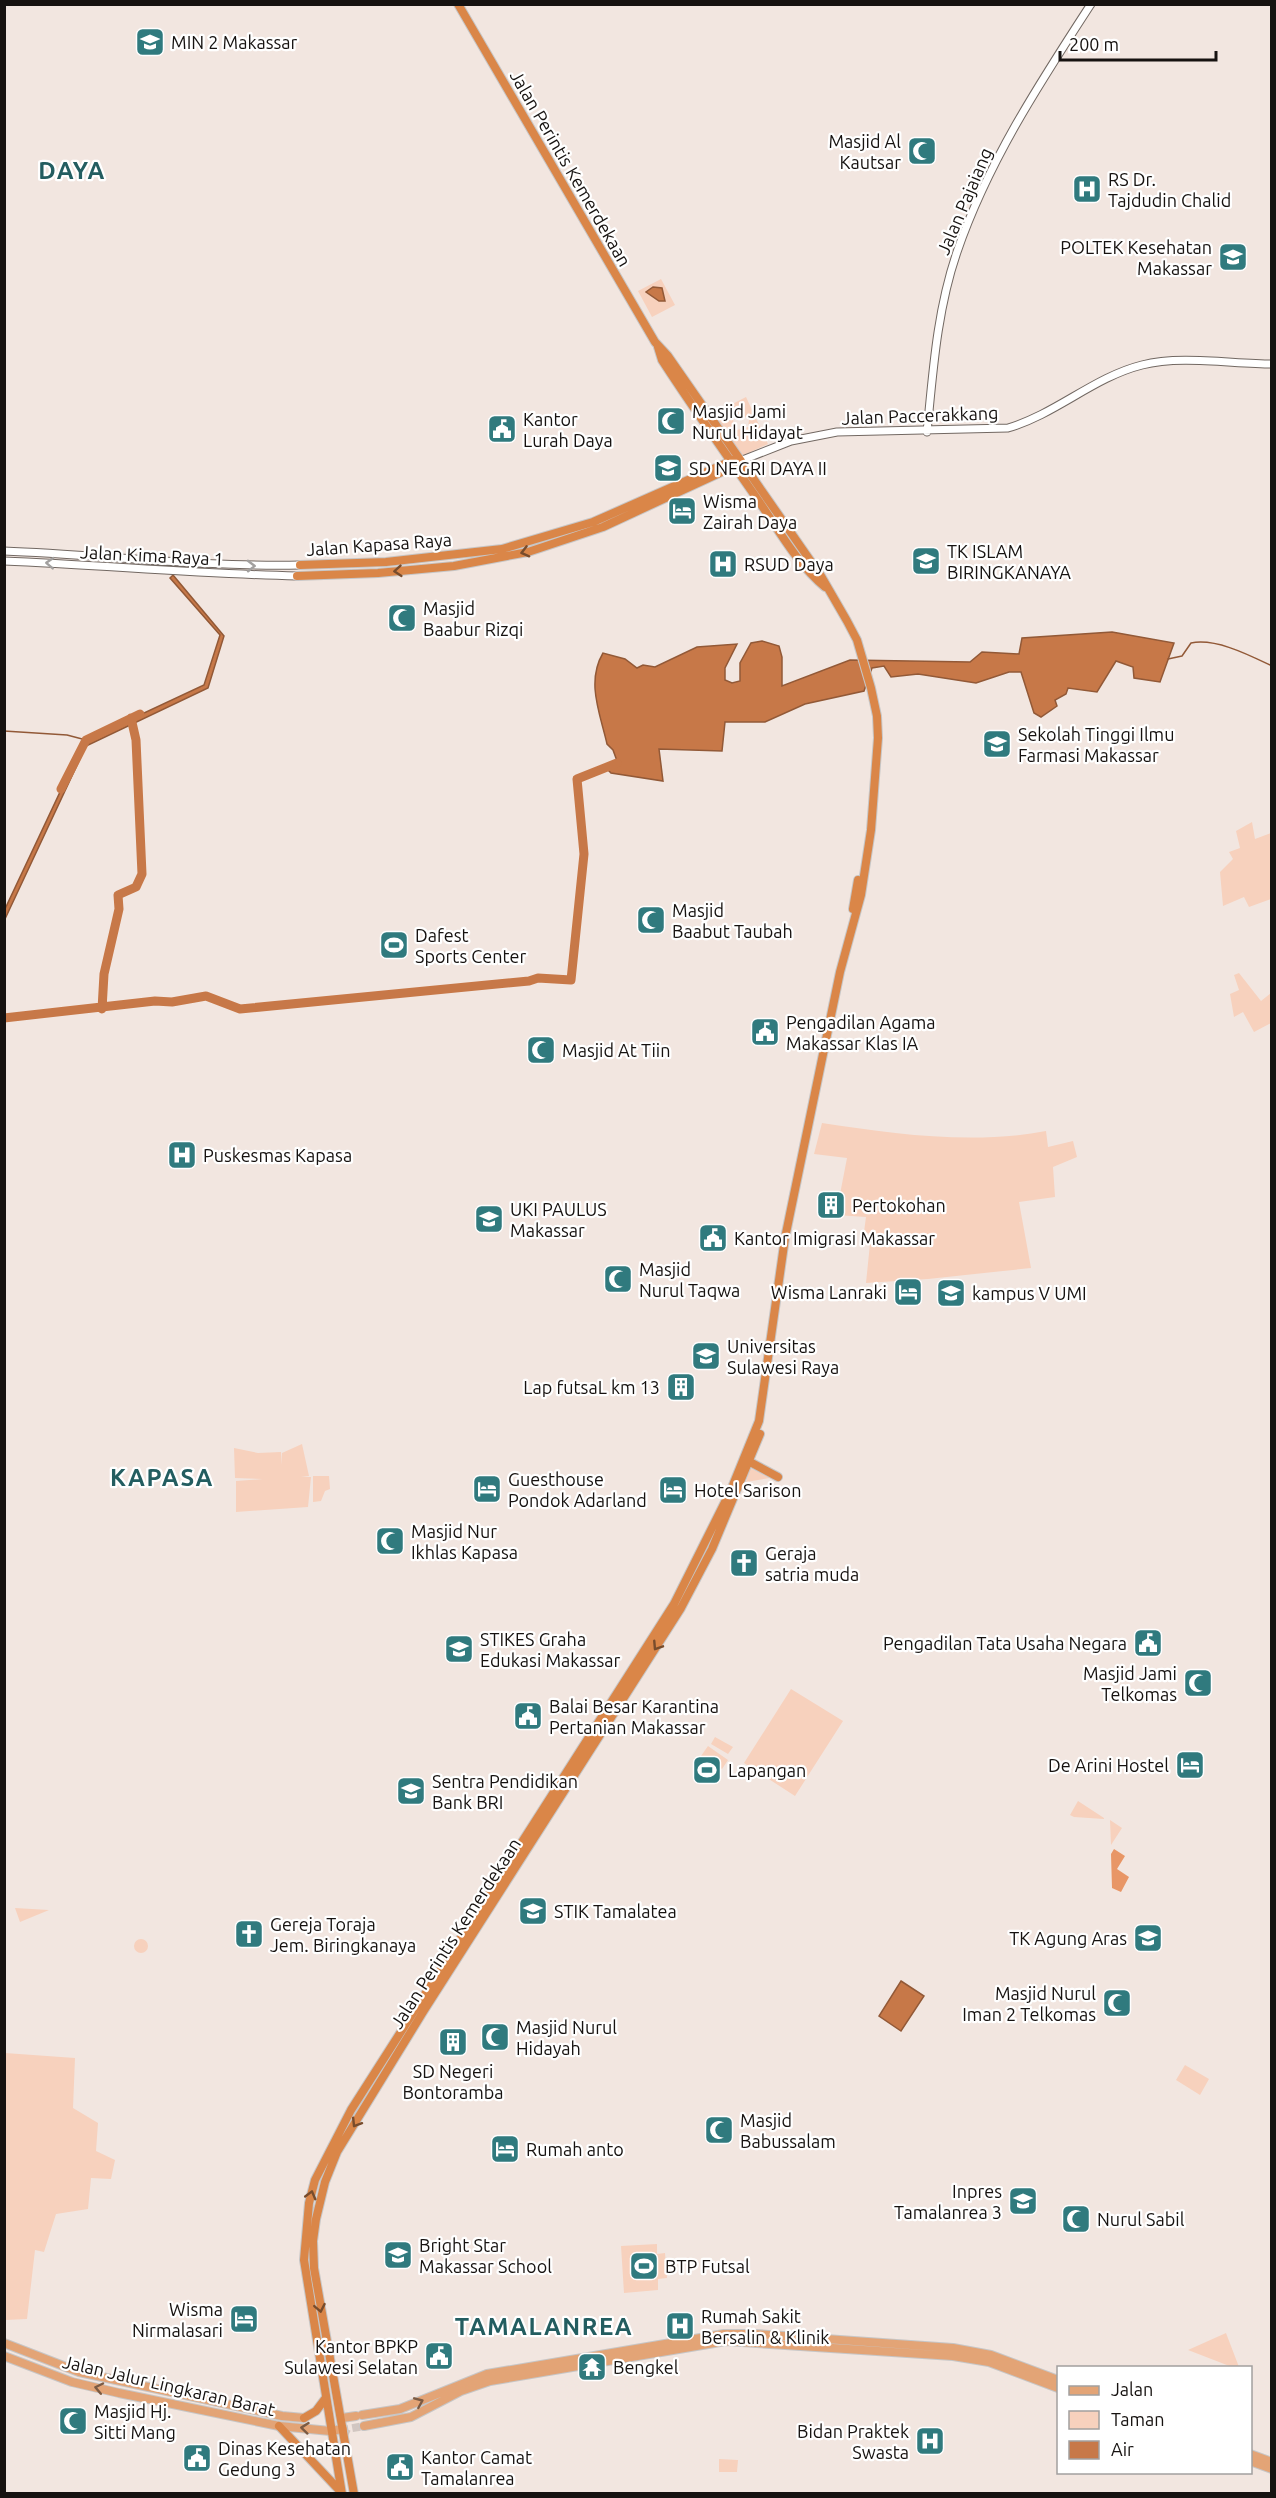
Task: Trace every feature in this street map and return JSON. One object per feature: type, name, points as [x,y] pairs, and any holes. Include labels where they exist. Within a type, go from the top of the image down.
[{"type":"highway","name":"Jalan Perintis Kemerdekaan","points":[[458,4],[604,259],[658,347],[668,356],[817,580],[826,587],[852,630],[862,656],[877,716],[878,738],[866,861],[840,972],[785,1238],[759,1421],[732,1490],[678,1606]]},
{"type":"highway","name":"Jalan Kapasa Raya","points":[[297,576],[330,570],[477,558],[553,541],[603,527],[659,496],[737,462]]},
{"type":"highway","name":"Jalan Kapasa Raya","points":[[300,565],[330,570]]},
{"type":"highway","name":"Jalan Perintis Kemerdekaan","points":[[354,2493],[314,2268],[313,2241],[317,2212],[325,2182],[337,2152],[416,2017],[712,1549],[750,1462],[765,1417],[790,1242],[814,1122],[813,1106]]},
{"type":"highway","points":[[750,1462],[778,1477]]},
{"type":"highway","name":"Jalan Perintis Kemerdekaan","points":[[342,2493],[304,2266],[309,2203],[325,2158],[351,2110],[416,2017]]},
{"type":"highway","points":[[304,2418],[316,2411],[325,2398]]},
{"type":"highway","points":[[328,2420],[342,2418]]},
{"type":"highway","points":[[279,2426],[342,2493]]},
{"type":"highway","points":[[331,2434],[344,2432]]},
{"type":"main road","name":"Jalan Pajaiang","points":[[927,432],[940,321],[957,253],[966,229],[999,154],[1022,110],[1091,4]]},
{"type":"main road","name":"Jalan Paccerakkang","points":[[737,462],[811,436],[876,430],[927,432],[991,430],[1016,425],[1075,394],[1142,365],[1176,362],[1272,364]]},
{"type":"main road","name":"Jalan Kapasa Raya","points":[[4,551],[133,557],[235,566],[300,565]]},
{"type":"main road","points":[[133,557],[133,567]]},
{"type":"main road","name":"Jalan Kima Raya 1","points":[[4,561],[133,567],[211,574],[297,576]]},
{"type":"main road","points":[[342,2418],[400,2409],[489,2378],[726,2341],[953,2348],[991,2355],[1057,2379]]},
{"type":"main road","name":"Jalan Jalur Lingkaran Barat","points":[[4,2343],[80,2372],[282,2416],[304,2418]]},
{"type":"main road","points":[[859,2346],[989,2362],[1057,2387]]},
{"type":"main road","name":"Jalan Jalur Lingkaran Barat","points":[[4,2356],[72,2382],[279,2426],[331,2434]]},
{"type":"main road","points":[[364,2426],[411,2416],[489,2378]]},
{"type":"main road","points":[[1252,2454],[1272,2462]]},
{"type":"main road","points":[[1252,2461],[1272,2469]]},
{"type":"green space","points":[[661,279],[675,305],[652,317],[638,291]]},
{"type":"green space","points":[[746,397],[768,444],[742,456],[713,414]],"holes":[[[743,415],[749,420],[748,427],[737,430],[733,421],[736,416]]]},
{"type":"green space","points":[[1252,822],[1255,839],[1271,833],[1271,899],[1249,907],[1244,897],[1223,906],[1220,872],[1233,859],[1229,852],[1240,848],[1236,831]]},
{"type":"green space","points":[[1239,973],[1261,1001],[1271,993],[1271,1023],[1254,1032],[1243,1012],[1234,1017],[1230,994],[1239,990],[1234,975]]},
{"type":"green space","points":[[822,1123],[905,1134],[962,1138],[1046,1131],[1048,1147],[1073,1141],[1077,1157],[1053,1167],[1055,1197],[1019,1202],[1031,1268],[866,1283],[871,1234],[864,1232],[866,1217],[836,1215],[847,1158],[814,1154]]},
{"type":"green space","points":[[302,1444],[309,1476],[301,1477],[311,1477],[308,1507],[236,1512],[236,1481],[263,1479],[235,1478],[234,1448],[258,1453],[281,1452],[282,1465],[282,1453]]},
{"type":"green space","points":[[750,1468],[770,1478],[746,1482]]},
{"type":"green space","points":[[313,1476],[329,1476],[330,1489],[325,1491],[321,1501],[313,1502]]},
{"type":"green space","points":[[791,1689],[843,1721],[795,1796],[744,1763]]},
{"type":"green space","name":"Lapangan","points":[[715,1737],[733,1747],[728,1754],[711,1744]]},
{"type":"green space","name":"Lapangan","points":[[708,1746],[728,1760],[722,1769],[701,1756]]},
{"type":"green space","name":"Lapangan","points":[[699,1758],[720,1771],[714,1781],[693,1768]]},
{"type":"green space","points":[[1078,1801],[1104,1818],[1104,1819],[1070,1815]]},
{"type":"green space","points":[[1110,1820],[1122,1828],[1111,1845]]},
{"type":"green space","points":[[15,1908],[49,1910],[20,1922]]},
{"type":"green space","points":[[141,1939],[146,1941],[148,1946],[146,1951],[141,1953],[136,1951],[134,1946],[136,1941]]},
{"type":"green space","points":[[5,2053],[75,2058],[73,2108],[98,2123],[96,2151],[115,2160],[111,2179],[91,2178],[88,2209],[56,2214],[44,2252],[35,2250],[27,2319],[5,2320]]},
{"type":"green space","points":[[1185,2065],[1209,2079],[1200,2095],[1176,2080]]},
{"type":"green space","name":"BTP Futsal","points":[[657,2244],[657,2254],[665,2253],[667,2278],[658,2279],[658,2290],[624,2293],[621,2246]]},
{"type":"green space","points":[[1226,2333],[1239,2366],[1229,2366],[1188,2350]]},
{"type":"green space","points":[[719,2459],[738,2460],[737,2472],[719,2472]]},
{"type":"shaded area","points":[[1114,1849],[1125,1856],[1117,1869],[1129,1877],[1121,1892],[1112,1888],[1111,1854]]},
{"type":"water","points":[[653,287],[662,288],[665,301],[659,301],[646,292]]},
{"type":"water","points":[[173,575],[224,636],[208,688],[86,746],[5,919],[5,909],[84,741],[204,685],[220,635],[170,578]]},
{"type":"water","points":[[1112,632],[1174,643],[1160,682],[1134,678],[1133,667],[1116,661],[1097,692],[1068,688],[1066,694],[1055,700],[1057,706],[1041,717],[1034,713],[1021,672],[1009,672],[976,683],[918,674],[891,677],[884,666],[872,668],[864,691],[805,704],[765,722],[725,722],[722,751],[659,749],[663,781],[611,773],[606,768],[617,761],[613,750],[607,744],[596,698],[595,675],[603,653],[625,659],[637,668],[643,665],[655,667],[697,647],[737,644],[725,668],[725,680],[732,683],[740,681],[740,663],[751,643],[762,641],[779,646],[782,657],[782,686],[850,660],[970,662],[982,652],[1019,654],[1022,638]]},
{"type":"water","points":[[901,1981],[924,1996],[901,2031],[879,2016]]},
{"type":"waterway","points":[[1168,659],[1182,656],[1191,643],[1201,642],[1232,648],[1272,666]]},
{"type":"waterway","points":[[61,789],[86,740],[140,714]]},
{"type":"waterway","points":[[102,1009],[104,974],[119,909],[118,895],[136,887],[142,874],[136,740],[131,718]]},
{"type":"waterway","points":[[4,731],[67,735],[86,740]]},
{"type":"waterway","points":[[4,1018],[155,1001],[172,1002],[206,996],[240,1009],[529,981],[538,978],[571,980],[584,854],[577,779],[617,763]]},
{"type":"tunnel","points":[[344,2435],[347,2429],[364,2426]]},
{"type":"place","name":"MIN 2 Makassar","points":[[150,42]]},
{"type":"place","name":"Masjid Al Kautsar","points":[[922,151]]},
{"type":"place","name":"RS Dr. Tajdudin Chalid","points":[[1087,189]]},
{"type":"place","name":"POLTEK Kesehatan Makassar","points":[[1233,257]]},
{"type":"place","name":"Masjid Jami Nurul Hidayat","points":[[671,421]]},
{"type":"place","name":"Kantor Lurah Daya","points":[[502,429]]},
{"type":"place","name":"SD NEGRI DAYA II","points":[[668,468]]},
{"type":"place","name":"Wisma Zairah Daya","points":[[682,511]]},
{"type":"place","name":"TK ISLAM BIRINGKANAYA","points":[[926,561]]},
{"type":"place","name":"RSUD Daya","points":[[723,564]]},
{"type":"place","name":"Masjid Baabur Rizqi","points":[[402,618]]},
{"type":"place","name":"Sekolah Tinggi Ilmu Farmasi Makassar","points":[[997,744]]},
{"type":"place","name":"Masjid Baabut Taubah","points":[[651,920]]},
{"type":"place","name":"Dafest Sports Center","points":[[394,945]]},
{"type":"place","name":"Pengadilan Agama Makassar Klas IA","points":[[765,1032]]},
{"type":"place","name":"Masjid At Tiin","points":[[541,1050]]},
{"type":"place","name":"Puskesmas Kapasa","points":[[182,1155]]},
{"type":"place","name":"Pertokohan","points":[[831,1205]]},
{"type":"place","name":"UKI PAULUS Makassar","points":[[489,1219]]},
{"type":"place","name":"Kantor Imigrasi Makassar","points":[[713,1238]]},
{"type":"place","name":"Masjid Nurul Taqwa","points":[[618,1279]]},
{"type":"place","name":"Wisma Lanraki","points":[[908,1292]]},
{"type":"place","name":"kampus V UMI","points":[[951,1293]]},
{"type":"place","name":"Universitas Sulawesi Raya","points":[[706,1356]]},
{"type":"place","name":"Lap futsaL km 13","points":[[681,1387]]},
{"type":"place","name":"Guesthouse Pondok Adarland","points":[[487,1489]]},
{"type":"place","name":"Hotel Sarison","points":[[673,1490]]},
{"type":"place","name":"Masjid Nur Ikhlas Kapasa","points":[[390,1541]]},
{"type":"place","name":"Geraja satria muda","points":[[744,1563]]},
{"type":"place","name":"Pengadilan Tata Usaha Negara","points":[[1148,1643]]},
{"type":"place","name":"STIKES Graha Edukasi Makassar","points":[[459,1649]]},
{"type":"place","name":"Masjid Jami Telkomas","points":[[1198,1683]]},
{"type":"place","name":"Balai Besar Karantina Pertanian Makassar","points":[[528,1716]]},
{"type":"place","name":"De Arini Hostel","points":[[1190,1765]]},
{"type":"place","name":"Lapangan","points":[[707,1770]]},
{"type":"place","name":"Sentra Pendidikan Bank BRI","points":[[411,1791]]},
{"type":"place","name":"STIK Tamalatea","points":[[533,1911]]},
{"type":"place","name":"Gereja Toraja Jem. Biringkanaya","points":[[249,1934]]},
{"type":"place","name":"TK Agung Aras","points":[[1148,1938]]},
{"type":"place","name":"Masjid Nurul Iman 2 Telkomas","points":[[1117,2003]]},
{"type":"place","name":"Masjid Nurul Hidayah","points":[[495,2037]]},
{"type":"place","name":"SD Negeri Bontoramba","points":[[453,2042]]},
{"type":"place","name":"Masjid Babussalam","points":[[719,2130]]},
{"type":"place","name":"Rumah anto","points":[[505,2149]]},
{"type":"place","name":"Inpres Tamalanrea 3","points":[[1023,2201]]},
{"type":"place","name":"Nurul Sabil","points":[[1076,2219]]},
{"type":"place","name":"Bright Star Makassar School","points":[[398,2255]]},
{"type":"place","name":"BTP Futsal","points":[[644,2266]]},
{"type":"place","name":"Wisma Nirmalasari","points":[[244,2319]]},
{"type":"place","name":"Rumah Sakit Bersalin & Klinik","points":[[680,2326]]},
{"type":"place","name":"Kantor BPKP Sulawesi Selatan","points":[[439,2356]]},
{"type":"place","name":"Bengkel","points":[[592,2367]]},
{"type":"place","name":"Masjid Hj. Sitti Mang","points":[[73,2421]]},
{"type":"place","name":"Bidan Praktek Swasta","points":[[930,2441]]},
{"type":"place","name":"Dinas Kesehatan Gedung 3","points":[[197,2458]]},
{"type":"place","name":"Kantor Camat Tamalanrea","points":[[400,2467]]},
{"type":"district","name":"DAYA","points":[[72,170]]},
{"type":"district","name":"KAPASA","points":[[162,1477]]},
{"type":"district","name":"TAMALANREA","points":[[544,2326]]}]
